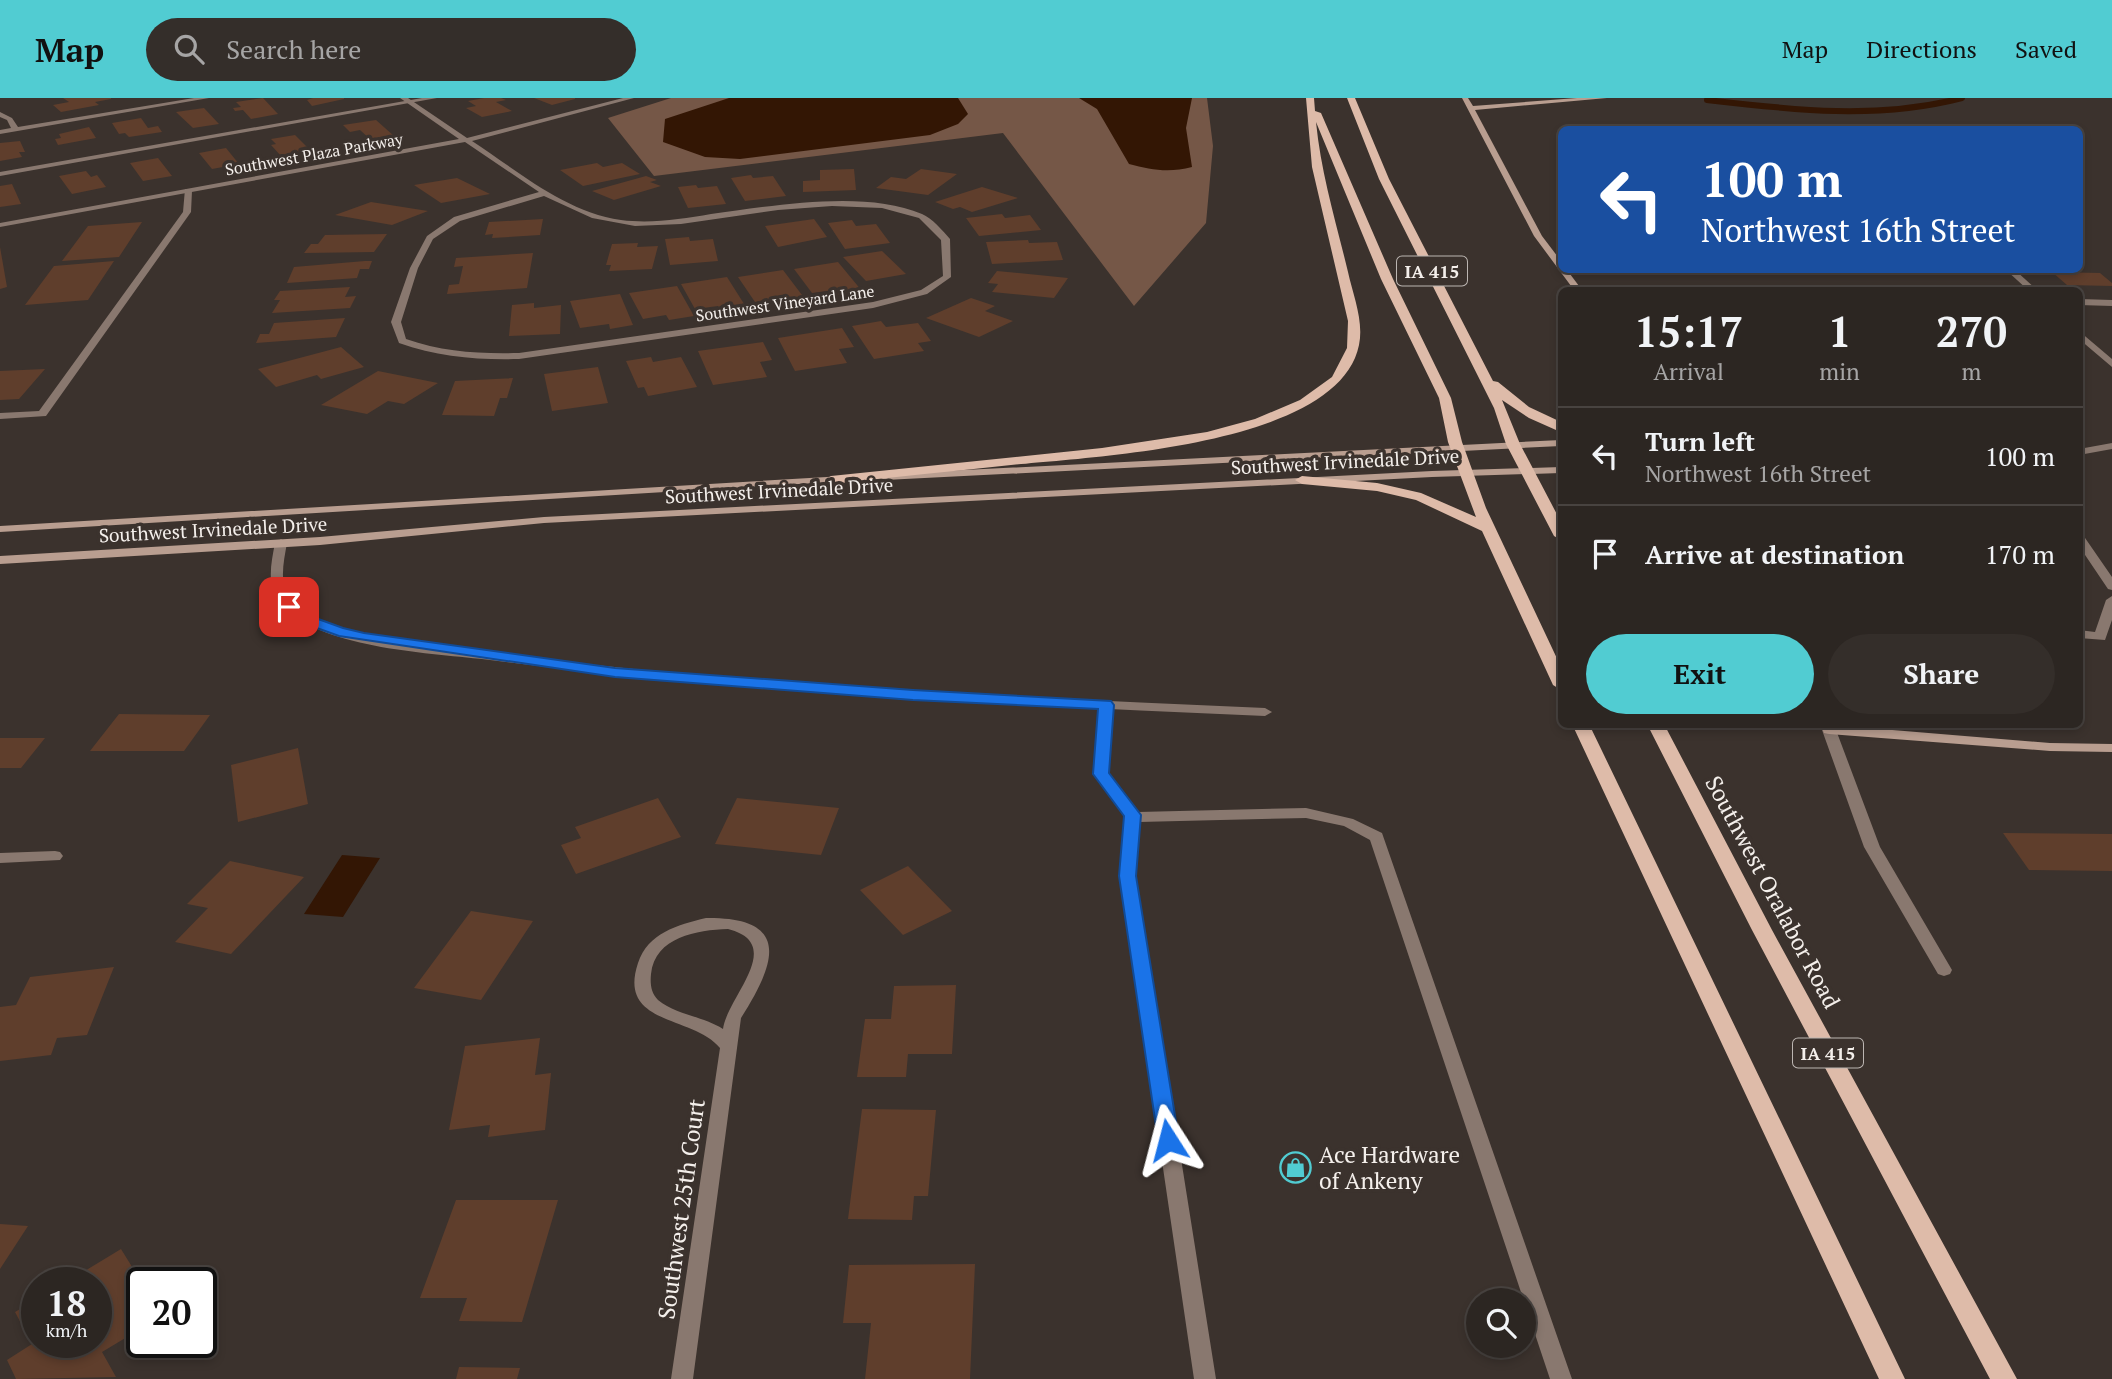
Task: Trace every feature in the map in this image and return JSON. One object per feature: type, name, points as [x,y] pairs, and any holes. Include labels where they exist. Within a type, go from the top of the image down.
[{"type":"main road","name":"IA 415","points":[[1310,98],[1387,279],[1446,398],[1457,447],[1488,528],[1558,679]]},
{"type":"main road","points":[[831,480],[1193,440],[1236,429],[1301,406],[1322,394],[1349,363],[1354,346],[1352,314],[1317,164],[1310,98]]},
{"type":"main road","name":"IA 415","points":[[1351,98],[1384,179],[1481,370],[1513,444],[1558,530]]},
{"type":"main road","points":[[1465,98],[1538,236],[1558,263]]},
{"type":"main road","points":[[1470,108],[1604,98]]},
{"type":"main road","points":[[1481,370],[1508,401],[1524,411],[1558,425]]},
{"type":"main road","name":"Southwest Irvinedale Drive","points":[[0,529],[831,480],[1558,443]]},
{"type":"main road","name":"Southwest Irvinedale Drive","points":[[0,560],[281,543],[544,520],[1302,480],[1558,470]]},
{"type":"main road","points":[[1302,480],[1377,487],[1421,496],[1488,528]]},
{"type":"main road","points":[[1582,728],[1892,1379]]},
{"type":"main road","name":"Southwest Oralabor Road","points":[[1658,728],[1768,942],[2004,1379]]},
{"type":"main road","points":[[1839,728],[2050,747],[2112,748]]},
{"type":"street","points":[[0,132],[206,98]]},
{"type":"street","name":"Southwest Vineyard Lane","points":[[403,98],[545,193],[579,212],[616,223],[652,225],[856,202],[896,206],[928,219],[941,235],[952,257],[947,277],[924,292],[873,306],[519,356],[465,356],[432,352],[402,341],[397,322],[414,268],[430,238],[457,219],[545,193]]},
{"type":"street","points":[[0,174],[434,98]]},
{"type":"street","name":"Southwest Plaza Parkway","points":[[0,225],[466,140],[631,98]]},
{"type":"street","points":[[0,114],[10,119],[15,129]]},
{"type":"street","points":[[0,416],[43,414],[187,212],[188,191]]},
{"type":"street","points":[[2013,273],[2029,287]]},
{"type":"street","points":[[2083,302],[2112,303]]},
{"type":"street","points":[[2083,338],[2112,364]]},
{"type":"street","points":[[2083,451],[2112,446]]},
{"type":"street","points":[[281,543],[275,580],[281,598],[289,607],[317,623],[339,632],[364,637],[615,672],[913,695],[1265,712]]},
{"type":"street","points":[[2083,543],[2112,586]]},
{"type":"street","points":[[2083,635],[2101,637],[2112,600]]},
{"type":"street","points":[[1106,705],[1101,774],[1132,815],[1128,876],[1205,1379]]},
{"type":"street","points":[[1828,728],[1872,847],[1944,970]]},
{"type":"street","points":[[1132,815],[1306,813],[1348,822],[1377,837],[1561,1379]]},
{"type":"street","points":[[0,858],[55,856]]},
{"type":"street","name":"Southwest 25th Court","points":[[682,1379],[733,1017],[757,974],[763,952],[758,937],[741,926],[718,922],[694,925],[670,934],[653,950],[643,966],[642,986],[647,997],[658,1008],[714,1031],[728,1046]]},
{"type":"shaded area","points":[[671,98],[1207,98],[1213,146],[1206,223],[1134,306],[1003,133],[654,176],[608,118]]},
{"type":"shaded area","points":[[729,98],[958,98],[968,114],[958,124],[930,135],[740,159],[705,157],[663,142],[665,119]]},
{"type":"shaded area","points":[[1079,98],[1192,98],[1186,128],[1192,167],[1160,170],[1129,164],[1097,109]]},
{"type":"shaded area","points":[[342,855],[380,858],[343,917],[304,914]]},
{"type":"building","points":[[63,98],[111,99],[95,102],[99,105],[61,112],[53,105],[69,102]]},
{"type":"building","points":[[263,98],[278,114],[251,119],[243,110],[235,111],[233,108],[241,107],[236,102]]},
{"type":"building","points":[[484,98],[506,100],[496,102],[512,111],[482,117],[466,108],[476,106],[468,101]]},
{"type":"building","points":[[534,98],[575,98],[575,99],[552,105]]},
{"type":"building","points":[[344,99],[312,106],[307,100]]},
{"type":"building","points":[[204,108],[219,124],[193,128],[176,112]]},
{"type":"building","points":[[141,118],[148,128],[158,126],[162,132],[129,137],[125,133],[119,134],[112,123]]},
{"type":"building","points":[[376,120],[394,136],[371,140],[360,130],[350,132],[343,125]]},
{"type":"building","points":[[89,127],[96,138],[58,145],[55,139],[61,138],[59,134]]},
{"type":"building","points":[[295,135],[311,151],[281,156],[271,145],[276,144],[271,139]]},
{"type":"building","points":[[20,141],[25,152],[19,152],[22,157],[0,161],[0,143]]},
{"type":"building","points":[[226,148],[239,164],[212,169],[199,153]]},
{"type":"building","points":[[158,158],[172,176],[143,181],[130,163]]},
{"type":"building","points":[[597,163],[603,167],[622,163],[640,174],[583,186],[560,170]]},
{"type":"building","points":[[854,169],[856,190],[803,192],[803,181],[820,180],[820,170]]},
{"type":"building","points":[[921,169],[957,174],[928,195],[876,188],[891,177],[906,179]]},
{"type":"building","points":[[86,171],[91,177],[97,175],[106,187],[72,194],[59,176]]},
{"type":"building","points":[[751,175],[753,178],[773,176],[786,196],[745,201],[731,178]]},
{"type":"building","points":[[646,176],[657,180],[650,182],[661,186],[614,200],[592,191]]},
{"type":"building","points":[[457,178],[490,194],[441,203],[414,185]]},
{"type":"building","points":[[12,184],[21,204],[0,207],[0,186]]},
{"type":"building","points":[[696,185],[698,188],[717,186],[726,204],[688,208],[678,187]]},
{"type":"building","points":[[982,187],[1018,198],[972,212],[935,202]]},
{"type":"building","points":[[371,202],[428,211],[392,225],[335,215]]},
{"type":"building","points":[[1002,214],[1005,218],[1030,215],[1041,230],[979,236],[966,218]]},
{"type":"building","points":[[543,219],[540,235],[492,238],[493,234],[485,235],[489,222]]},
{"type":"building","points":[[814,219],[827,237],[778,247],[765,226]]},
{"type":"building","points":[[852,220],[856,226],[876,224],[890,243],[845,249],[828,223]]},
{"type":"building","points":[[142,222],[119,257],[62,261],[88,226]]},
{"type":"building","points":[[387,234],[374,252],[304,253],[311,244],[318,244],[325,235]]},
{"type":"building","points":[[689,237],[690,241],[713,239],[718,261],[670,265],[665,239]]},
{"type":"building","points":[[1028,240],[1029,243],[1057,242],[1063,260],[992,264],[986,242]]},
{"type":"building","points":[[638,243],[637,247],[658,246],[652,269],[609,271],[611,265],[606,265],[612,244]]},
{"type":"building","points":[[0,247],[7,287],[0,289]]},
{"type":"building","points":[[882,251],[906,274],[866,281],[843,257]]},
{"type":"building","points":[[533,253],[527,288],[447,294],[449,285],[459,284],[463,266],[454,267],[456,258]]},
{"type":"building","points":[[114,261],[88,300],[25,305],[54,266]]},
{"type":"building","points":[[372,261],[369,269],[360,269],[357,278],[287,283],[294,267]]},
{"type":"building","points":[[838,262],[862,291],[838,295],[834,290],[812,293],[794,269]]},
{"type":"building","points":[[783,270],[805,299],[780,303],[777,298],[755,302],[738,277]]},
{"type":"building","points":[[997,271],[1068,278],[1054,298],[992,292],[998,284],[988,283]]},
{"type":"building","points":[[2053,273],[2100,273],[2112,283],[2112,286],[2067,285]]},
{"type":"building","points":[[727,277],[746,307],[721,311],[718,306],[695,309],[681,284]]},
{"type":"building","points":[[677,286],[694,316],[669,320],[666,315],[643,319],[629,293]]},
{"type":"building","points":[[350,287],[345,297],[356,296],[350,308],[272,313],[280,300],[274,300],[280,291]]},
{"type":"building","points":[[620,294],[633,325],[610,329],[609,324],[580,328],[570,301]]},
{"type":"building","points":[[971,298],[995,306],[985,311],[1013,321],[979,337],[926,318]]},
{"type":"building","points":[[534,303],[534,308],[561,305],[560,334],[509,336],[512,305]]},
{"type":"building","points":[[345,318],[336,337],[256,343],[260,334],[269,334],[274,323]]},
{"type":"building","points":[[881,321],[886,327],[918,323],[931,341],[918,343],[924,351],[874,359],[852,326]]},
{"type":"building","points":[[842,328],[854,347],[839,349],[847,363],[795,371],[778,338]]},
{"type":"building","points":[[763,342],[772,360],[760,362],[767,377],[713,385],[698,351]]},
{"type":"building","points":[[341,347],[364,367],[321,379],[317,375],[276,387],[258,369]]},
{"type":"building","points":[[651,357],[653,362],[681,357],[697,387],[648,396],[644,387],[638,388],[626,361]]},
{"type":"building","points":[[598,367],[608,403],[552,411],[544,374]]},
{"type":"building","points":[[45,369],[19,399],[0,400],[0,371]]},
{"type":"building","points":[[378,371],[438,383],[404,404],[388,401],[367,414],[321,405]]},
{"type":"building","points":[[513,378],[507,398],[500,398],[494,416],[442,415],[455,381]]},
{"type":"building","points":[[119,714],[210,715],[184,751],[90,751]]},
{"type":"building","points":[[0,738],[45,738],[21,768],[0,768]]},
{"type":"building","points":[[298,748],[308,804],[238,822],[231,765]]},
{"type":"building","points":[[658,798],[681,837],[576,874],[561,845],[581,838],[575,827]]},
{"type":"building","points":[[737,798],[839,808],[821,855],[715,844]]},
{"type":"building","points":[[2003,833],[2112,834],[2112,871],[2029,870]]},
{"type":"building","points":[[230,861],[304,877],[231,954],[175,942],[208,908],[187,904]]},
{"type":"building","points":[[908,866],[952,911],[903,935],[860,890]]},
{"type":"building","points":[[471,911],[533,921],[481,1000],[414,988]]},
{"type":"building","points":[[114,967],[87,1035],[57,1038],[51,1055],[0,1061],[0,1007],[16,1005],[30,977]]},
{"type":"building","points":[[956,985],[952,1054],[908,1054],[906,1077],[857,1077],[865,1019],[891,1019],[894,986]]},
{"type":"building","points":[[540,1038],[535,1075],[551,1073],[545,1130],[488,1137],[490,1125],[449,1130],[465,1046]]},
{"type":"building","points":[[862,1109],[936,1110],[928,1196],[914,1196],[912,1220],[848,1219]]},
{"type":"building","points":[[456,1200],[558,1200],[522,1322],[459,1321],[467,1298],[420,1298]]},
{"type":"building","points":[[0,1224],[28,1226],[0,1269]]},
{"type":"building","points":[[121,1249],[132,1267],[126,1267],[126,1338],[112,1346],[112,1267],[91,1267]]},
{"type":"building","points":[[975,1264],[970,1379],[865,1379],[871,1323],[843,1323],[849,1265]]},
{"type":"building","points":[[21,1308],[21,1323],[15,1312]]},
{"type":"building","points":[[21,1351],[21,1358],[105,1358],[116,1377],[16,1379],[7,1360]]},
{"type":"building","points":[[459,1367],[520,1368],[517,1379],[456,1379]]},
{"type":"waterway","points":[[1707,100],[1803,110],[1867,111],[1930,105],[1962,98]]},
{"type":"place","name":"Ace Hardware of Ankeny","points":[[1296,1167]]},
{"type":"route","points":[[289,607],[305,619],[339,632],[364,637],[615,672],[805,688],[1106,705],[1101,774],[1132,815],[1128,876],[1168,1140]]}]
